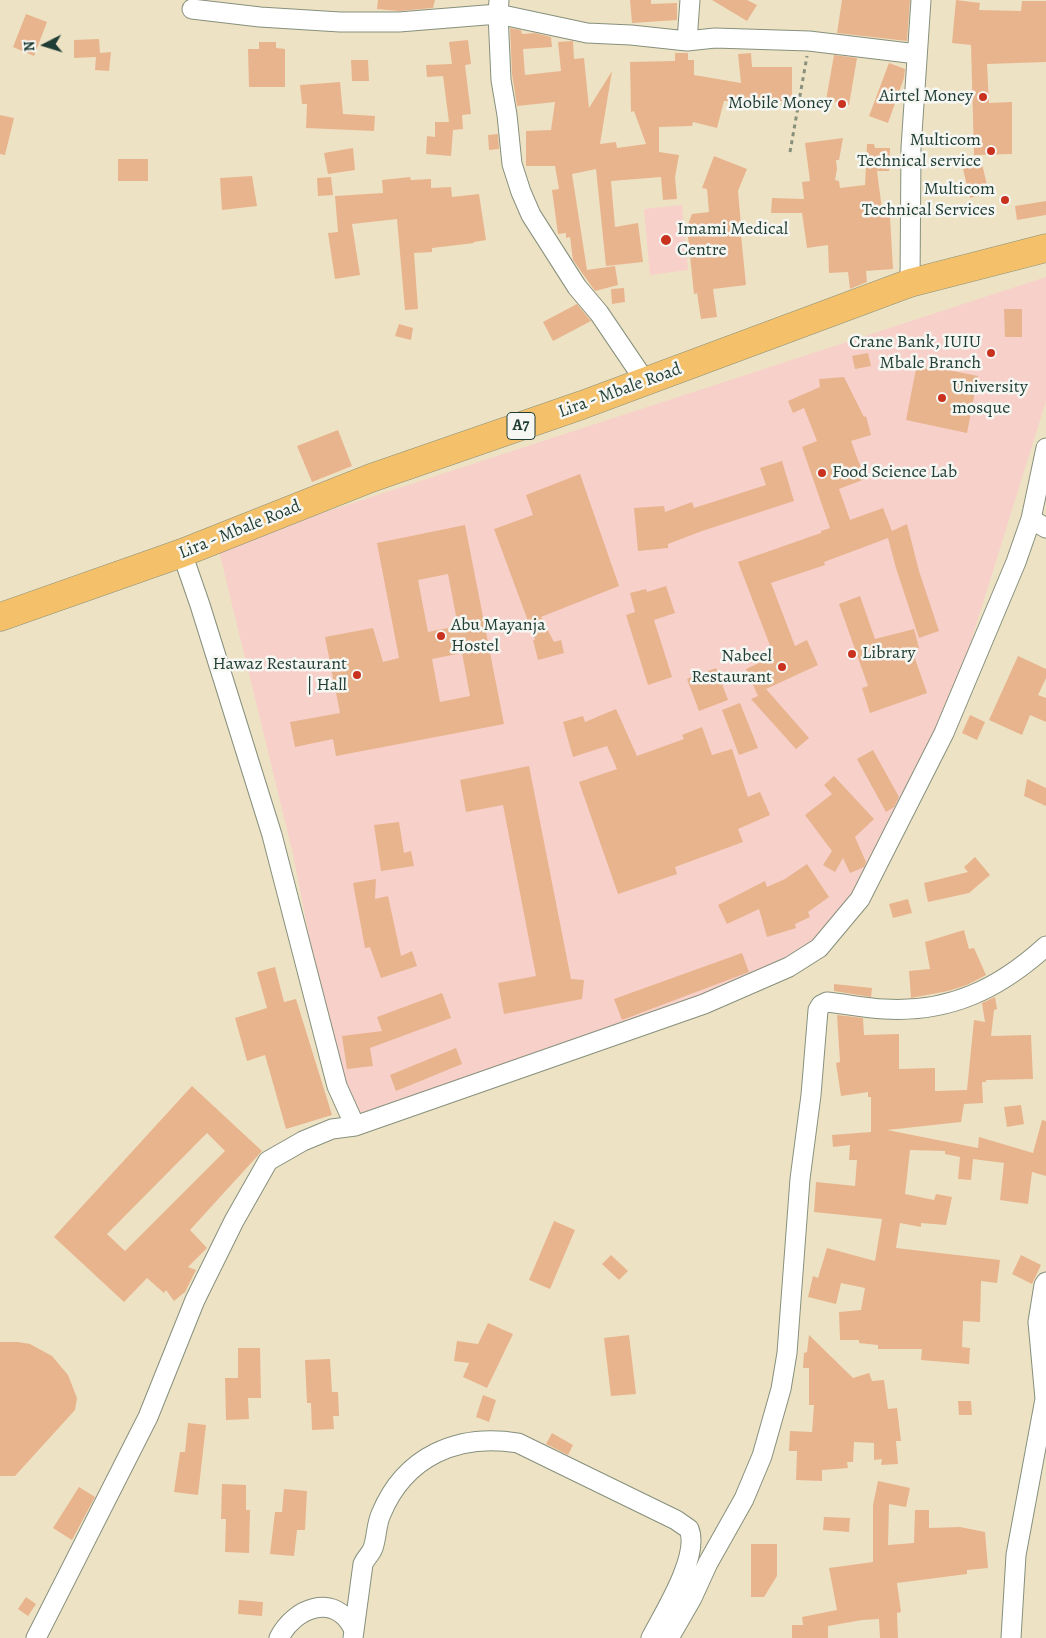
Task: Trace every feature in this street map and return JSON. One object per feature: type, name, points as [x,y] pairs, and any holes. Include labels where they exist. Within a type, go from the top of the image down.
[{"type":"main road","name":"Lira - Mbale Road","points":[[0,617],[182,553],[371,478],[696,364],[910,283],[1046,248]]},
{"type":"street","points":[[687,41],[690,0]]},
{"type":"street","points":[[910,283],[911,148],[921,0]]},
{"type":"street","points":[[499,7],[501,80],[508,115],[512,164],[521,192],[532,216],[578,286],[614,333],[645,381]]},
{"type":"street","points":[[192,9],[340,22],[399,22],[499,7],[587,33],[631,35],[687,41],[715,38],[810,41],[917,54]]},
{"type":"street","points":[[36,1638],[148,1417],[194,1300],[234,1221],[268,1161],[303,1141],[332,1129],[355,1126],[704,1004],[789,967],[819,948],[860,899],[944,733],[1016,562],[1038,524],[1046,448]]},
{"type":"street","points":[[182,553],[272,835],[337,1086],[355,1126]]},
{"type":"street","points":[[670,1638],[744,1499],[762,1456],[780,1389],[787,1353],[800,1178],[811,1094],[818,1010],[821,1005],[827,1002],[884,1009],[917,1009],[958,1002],[1003,980],[1046,946]]},
{"type":"street","points":[[1011,1638],[1016,1555],[1045,1398],[1038,1322],[1046,1282]]},
{"type":"street","points":[[353,1633],[366,1556],[372,1550],[381,1514],[400,1482],[422,1460],[444,1448],[458,1444],[495,1441],[518,1443],[676,1520],[689,1529],[692,1541],[684,1573],[651,1638]]},
{"type":"street","points":[[279,1638],[284,1627],[298,1614],[326,1607],[337,1609],[349,1620],[353,1633]]},
{"type":"path","points":[[790,152],[810,41]]},
{"type":"shaded area","name":"Imami Medical Centre","points":[[682,205],[688,270],[650,275],[644,209]]},
{"type":"shaded area","points":[[1046,277],[1046,401],[943,731],[859,895],[819,940],[710,995],[360,1120],[343,1083],[318,983],[293,854],[218,547]]},
{"type":"building","points":[[378,0],[435,0],[433,8],[399,11],[377,9]]},
{"type":"building","points":[[630,0],[651,0],[651,4],[677,3],[677,20],[632,23]]},
{"type":"building","points":[[712,0],[747,0],[757,5],[747,21]]},
{"type":"building","points":[[842,0],[910,0],[907,41],[837,33]]},
{"type":"building","points":[[956,0],[980,3],[979,10],[1021,11],[1022,1],[1046,1],[1046,62],[987,64],[989,103],[1012,102],[1012,154],[974,155],[971,45],[952,43]]},
{"type":"building","points":[[26,14],[47,22],[34,56],[13,47]]},
{"type":"building","points":[[510,28],[521,30],[522,34],[535,33],[551,37],[552,47],[523,49],[525,75],[561,71],[558,42],[573,41],[574,59],[584,58],[589,108],[612,71],[600,144],[616,142],[617,148],[646,144],[634,111],[631,112],[630,62],[675,61],[675,53],[688,53],[688,60],[694,60],[694,75],[741,83],[738,54],[751,53],[752,67],[792,67],[792,101],[724,101],[717,128],[693,122],[692,126],[659,127],[659,152],[679,155],[675,177],[677,199],[663,200],[661,177],[611,181],[615,227],[638,223],[643,262],[606,266],[596,169],[572,174],[587,270],[615,266],[618,285],[595,291],[573,260],[570,237],[566,238],[566,233],[558,234],[552,190],[559,189],[555,166],[526,166],[526,131],[551,130],[555,102],[517,106],[512,74]]},
{"type":"building","points":[[99,39],[100,53],[111,52],[109,71],[95,70],[96,57],[74,58],[74,40]]},
{"type":"building","points":[[468,40],[471,64],[465,65],[471,114],[462,115],[463,129],[453,130],[451,156],[426,154],[427,136],[435,137],[435,122],[449,122],[443,76],[427,77],[426,65],[452,64],[449,42]]},
{"type":"building","points":[[259,42],[276,42],[276,48],[285,49],[285,87],[249,87],[248,49],[259,49]]},
{"type":"building","points":[[834,55],[857,58],[849,105],[826,100]]},
{"type":"building","points":[[351,60],[368,60],[369,81],[352,81]]},
{"type":"building","points":[[889,63],[905,69],[904,78],[888,123],[869,116]]},
{"type":"building","points":[[340,82],[343,114],[375,116],[374,131],[306,128],[307,104],[302,104],[300,85]]},
{"type":"building","points":[[0,115],[14,118],[5,155],[0,154]]},
{"type":"building","points":[[498,134],[499,149],[489,150],[488,135]]},
{"type":"building","points":[[843,138],[839,160],[836,160],[835,180],[839,181],[840,188],[865,185],[867,144],[874,144],[875,148],[890,148],[889,171],[877,171],[883,217],[890,217],[893,269],[866,271],[867,282],[850,289],[848,272],[829,273],[828,245],[807,248],[802,213],[771,213],[772,198],[804,199],[802,182],[810,181],[805,143]]},
{"type":"building","points":[[353,148],[355,170],[328,174],[324,153]]},
{"type":"building","points":[[714,156],[747,169],[738,191],[746,285],[713,289],[717,317],[701,319],[697,293],[694,294],[687,227],[692,214],[709,212],[707,189],[702,188]]},
{"type":"building","points":[[118,159],[148,159],[148,181],[118,181]]},
{"type":"building","points":[[982,164],[989,193],[970,198],[963,169]]},
{"type":"building","points":[[252,176],[257,206],[222,210],[220,178]]},
{"type":"building","points":[[331,177],[333,195],[318,196],[317,178]]},
{"type":"building","points":[[410,177],[411,180],[431,179],[431,188],[451,187],[452,197],[479,194],[486,240],[432,248],[432,252],[414,253],[418,309],[405,310],[397,219],[352,224],[360,275],[335,279],[328,233],[338,232],[335,196],[383,193],[382,180]]},
{"type":"building","points":[[1046,201],[1046,215],[1017,220],[1015,206]]},
{"type":"building","points":[[624,288],[625,302],[612,304],[611,289]]},
{"type":"building","points":[[577,304],[591,321],[553,341],[543,322]]},
{"type":"building","points":[[1004,309],[1022,309],[1022,337],[1005,337]]},
{"type":"building","points":[[399,324],[413,328],[411,340],[395,336]]},
{"type":"building","points":[[868,353],[871,366],[855,369],[852,356]]},
{"type":"building","name":"University mosque","points":[[917,364],[978,376],[967,433],[906,420]]},
{"type":"building","points":[[844,377],[864,417],[866,416],[871,435],[851,441],[865,479],[839,489],[850,520],[883,508],[892,531],[907,524],[919,571],[939,631],[919,638],[888,538],[824,562],[825,565],[771,583],[795,646],[807,640],[818,665],[766,689],[809,738],[796,749],[751,699],[758,696],[746,669],[774,656],[738,562],[821,533],[821,531],[830,528],[802,447],[817,441],[804,408],[793,413],[788,401],[820,387],[819,379]]},
{"type":"building","points":[[338,430],[352,466],[312,482],[297,446]]},
{"type":"building","points":[[782,461],[794,501],[702,531],[668,544],[668,548],[638,551],[634,508],[664,506],[665,512],[692,502],[694,508],[766,485],[760,468]]},
{"type":"building","points":[[580,474],[619,586],[541,617],[554,642],[561,640],[564,653],[538,660],[533,640],[535,640],[494,529],[533,515],[526,495]]},
{"type":"building","points":[[465,525],[504,724],[336,756],[333,739],[295,747],[290,722],[340,713],[325,637],[373,628],[383,662],[399,658],[377,543]],"holes":[[[448,574],[458,626],[428,632],[418,580]],[[462,653],[470,696],[440,702],[432,659]]]},
{"type":"building","points":[[666,586],[675,613],[654,620],[672,677],[648,685],[626,615],[635,612],[630,593],[646,589],[647,592]]},
{"type":"building","points":[[860,596],[875,639],[914,629],[919,648],[912,650],[927,693],[870,713],[862,688],[868,686],[839,604]]},
{"type":"building","points":[[1018,656],[1046,669],[1046,678],[1038,695],[1046,698],[1046,722],[1030,715],[1022,735],[989,720]]},
{"type":"building","points":[[716,668],[728,700],[699,711],[687,679]]},
{"type":"building","points":[[740,703],[758,748],[739,755],[722,710]]},
{"type":"building","points":[[616,709],[637,756],[684,739],[682,735],[702,727],[712,755],[732,749],[748,797],[760,792],[770,815],[738,829],[743,842],[675,867],[677,874],[618,894],[579,782],[617,769],[607,746],[573,757],[563,722],[583,716],[585,722]]},
{"type":"building","points":[[970,715],[985,722],[977,740],[962,733]]},
{"type":"building","points":[[873,750],[899,797],[894,807],[886,812],[857,759]]},
{"type":"building","points":[[529,766],[571,979],[584,980],[582,999],[504,1014],[498,983],[536,976],[503,805],[466,812],[460,780]]},
{"type":"building","points":[[834,776],[874,819],[855,837],[866,862],[864,867],[850,873],[843,858],[835,872],[823,865],[832,851],[805,815],[832,794],[824,785]]},
{"type":"building","points":[[1027,779],[1046,788],[1046,806],[1024,796]]},
{"type":"building","points":[[399,822],[404,853],[411,851],[414,866],[381,871],[374,825]]},
{"type":"building","points":[[975,857],[990,875],[969,893],[928,902],[924,883],[968,872],[964,867]]},
{"type":"building","points":[[807,864],[829,897],[808,912],[810,917],[795,924],[796,928],[767,937],[759,909],[727,924],[718,905],[765,881],[767,887],[785,879]]},
{"type":"building","points":[[376,879],[375,899],[388,896],[401,956],[412,951],[417,966],[381,978],[370,947],[365,948],[353,883]]},
{"type":"building","points":[[908,899],[912,913],[893,918],[889,904]]},
{"type":"building","points":[[964,930],[969,949],[974,948],[986,975],[990,973],[967,985],[948,991],[911,998],[909,971],[930,969],[925,942]]},
{"type":"building","points":[[742,953],[749,972],[622,1020],[614,999]]},
{"type":"building","points":[[275,967],[284,1002],[296,999],[332,1115],[286,1129],[265,1055],[247,1061],[235,1018],[267,1008],[257,972]]},
{"type":"building","points":[[834,984],[872,988],[871,997],[834,991]]},
{"type":"building","points":[[442,993],[451,1018],[370,1048],[373,1066],[347,1069],[342,1036],[382,1031],[377,1017]]},
{"type":"building","points":[[995,997],[997,1009],[994,1010],[991,1036],[1031,1035],[1033,1079],[986,1080],[986,1082],[982,1082],[983,1103],[964,1104],[961,1122],[887,1130],[978,1148],[979,1137],[1033,1153],[1042,1120],[1046,1121],[1046,1176],[1032,1172],[1028,1204],[1000,1200],[1004,1163],[973,1159],[971,1180],[958,1179],[960,1157],[945,1154],[945,1151],[910,1150],[905,1194],[934,1200],[936,1194],[952,1197],[946,1225],[921,1223],[921,1227],[900,1223],[896,1248],[1000,1260],[997,1283],[981,1281],[980,1322],[963,1321],[962,1347],[970,1348],[969,1364],[921,1360],[922,1349],[878,1349],[878,1345],[859,1343],[859,1340],[840,1340],[839,1312],[861,1310],[865,1288],[841,1283],[836,1304],[808,1297],[813,1276],[818,1278],[827,1248],[875,1261],[882,1219],[814,1212],[816,1182],[855,1186],[857,1160],[849,1160],[850,1145],[833,1147],[832,1135],[871,1132],[871,1097],[868,1097],[868,1092],[841,1096],[836,1063],[840,1062],[837,1015],[863,1018],[864,1035],[899,1034],[899,1069],[935,1068],[935,1091],[967,1090],[974,1020],[985,1022],[982,1003]]},
{"type":"building","points":[[456,1048],[462,1064],[396,1091],[390,1075]]},
{"type":"building","points":[[192,1086],[262,1151],[190,1230],[207,1248],[188,1267],[196,1270],[185,1292],[174,1301],[166,1290],[164,1293],[147,1278],[124,1302],[54,1237]],"holes":[[[207,1133],[225,1151],[125,1251],[107,1234]]]},
{"type":"building","points":[[1021,1105],[1024,1124],[1007,1127],[1004,1107]]},
{"type":"building","points":[[554,1221],[575,1230],[550,1289],[529,1280]]},
{"type":"building","points":[[611,1255],[628,1271],[619,1280],[602,1264]]},
{"type":"building","points":[[1021,1255],[1041,1265],[1032,1284],[1012,1274]]},
{"type":"building","points":[[488,1323],[513,1334],[487,1388],[463,1377],[469,1363],[454,1361],[457,1341],[478,1344]]},
{"type":"building","points":[[629,1335],[636,1394],[611,1396],[604,1338]]},
{"type":"building","points":[[809,1335],[853,1378],[869,1373],[872,1381],[884,1380],[888,1409],[897,1408],[901,1441],[896,1441],[898,1464],[881,1465],[882,1459],[874,1460],[874,1443],[854,1442],[853,1462],[847,1462],[848,1468],[822,1470],[822,1481],[796,1480],[797,1451],[789,1451],[790,1431],[812,1432],[814,1405],[809,1405],[809,1368],[803,1368],[804,1353],[807,1352]]},
{"type":"building","points":[[0,1342],[30,1344],[52,1356],[68,1375],[77,1398],[75,1410],[15,1476],[0,1476]]},
{"type":"building","points":[[238,1348],[260,1348],[261,1398],[248,1398],[249,1419],[226,1420],[225,1378],[238,1378]]},
{"type":"building","points":[[330,1359],[332,1392],[338,1392],[339,1416],[333,1416],[334,1429],[312,1430],[311,1403],[307,1403],[305,1360]]},
{"type":"building","points":[[483,1395],[496,1400],[489,1422],[476,1417]]},
{"type":"building","points":[[958,1401],[971,1401],[972,1415],[959,1415]]},
{"type":"building","points":[[188,1423],[206,1425],[198,1495],[174,1492],[180,1452],[185,1452]]},
{"type":"building","points":[[552,1433],[573,1445],[568,1455],[546,1444]]},
{"type":"building","points":[[878,1481],[910,1488],[906,1507],[889,1504],[888,1545],[914,1543],[915,1510],[929,1510],[929,1528],[960,1527],[985,1532],[988,1568],[967,1570],[967,1574],[897,1583],[901,1612],[897,1613],[898,1638],[880,1638],[879,1619],[828,1626],[828,1638],[792,1638],[792,1625],[803,1625],[802,1617],[837,1610],[829,1568],[873,1562],[873,1505]]},
{"type":"building","points":[[222,1484],[246,1485],[246,1510],[250,1510],[249,1553],[225,1552],[226,1519],[221,1519]]},
{"type":"building","points":[[79,1487],[95,1497],[72,1540],[53,1528]]},
{"type":"building","points":[[284,1489],[307,1491],[305,1530],[297,1530],[294,1556],[270,1554],[275,1512],[282,1512]]},
{"type":"building","points":[[824,1517],[850,1518],[849,1532],[823,1530]]},
{"type":"building","points":[[751,1544],[777,1544],[777,1576],[764,1597],[751,1597]]},
{"type":"building","points":[[26,1597],[36,1604],[28,1616],[18,1609]]},
{"type":"building","points":[[239,1600],[263,1602],[262,1616],[238,1614]]},
{"type":"place","name":"Airtel Money","points":[[983,97]]},
{"type":"place","name":"Mobile Money","points":[[842,104]]},
{"type":"place","name":"Multicom Technical service","points":[[991,151]]},
{"type":"place","name":"Multicom Technical Services","points":[[1005,200]]},
{"type":"place","name":"Imami Medical Centre","points":[[666,240]]},
{"type":"place","name":"Crane Bank, IUIU Mbale Branch","points":[[991,353]]},
{"type":"place","name":"University mosque","points":[[942,398]]},
{"type":"place","name":"Food Science Lab","points":[[822,473]]},
{"type":"place","name":"Abu Mayanja Hostel","points":[[441,636]]},
{"type":"place","name":"Library","points":[[852,654]]},
{"type":"place","name":"Nabeel Restaurant","points":[[782,667]]},
{"type":"place","name":"Hawaz Restaurant | Hall","points":[[357,675]]}]
